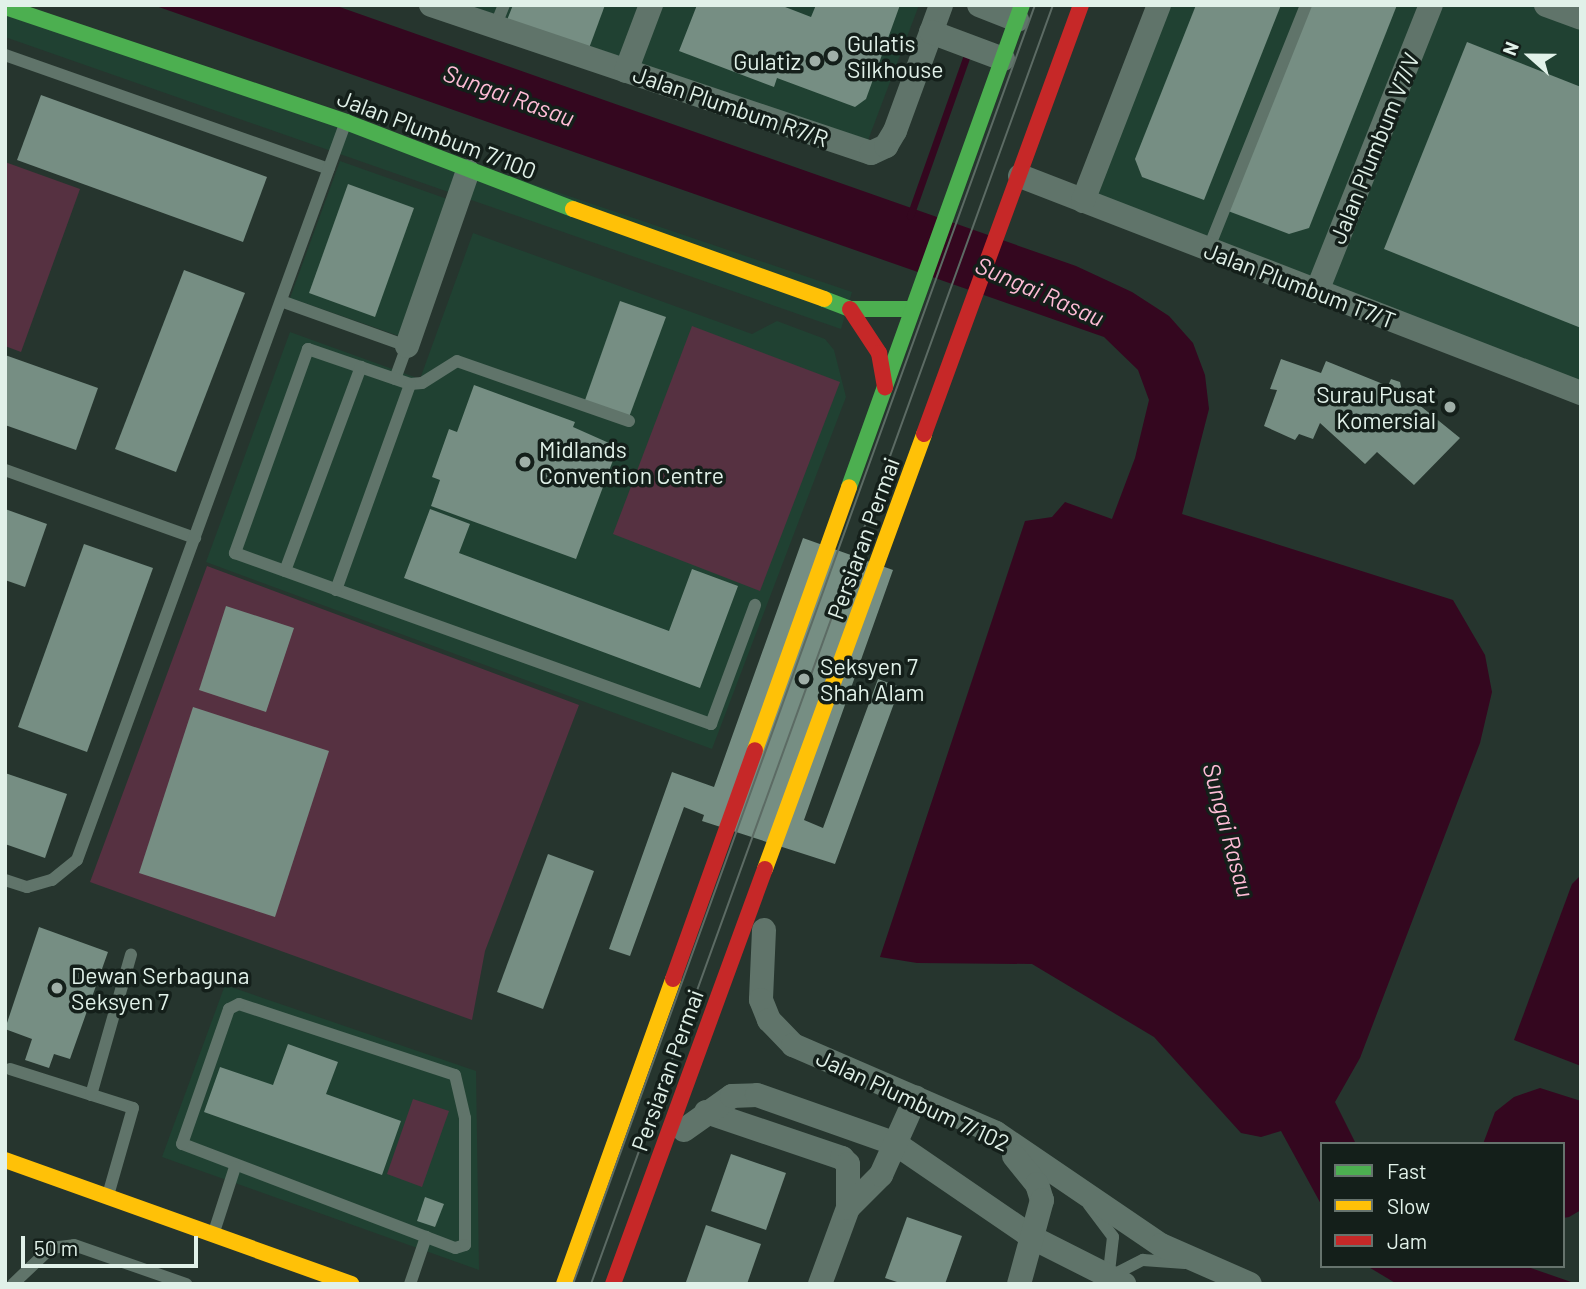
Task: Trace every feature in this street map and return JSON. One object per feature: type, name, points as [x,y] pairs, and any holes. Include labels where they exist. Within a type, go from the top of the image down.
[{"type":"main road","name":"Persiaran Permai","points":[[613,1284],[637,1218],[677,1128],[1082,5]]},
{"type":"main road","name":"Jalan Plumbum 7/100","points":[[5,7],[346,122],[468,171],[850,309],[914,303]]},
{"type":"main road","name":"Persiaran Permai","points":[[564,1284],[1020,13]]},
{"type":"main road","points":[[850,309],[879,353],[885,387]]},
{"type":"main road","points":[[937,452],[959,347]]},
{"type":"main road","points":[[597,1284],[623,1209],[677,1128],[742,986],[766,923]]},
{"type":"main road","points":[[9,1169],[108,1196],[351,1284]]},
{"type":"street","name":"Jalan Plumbum R7/R","points":[[431,5],[500,16],[626,71],[871,153],[886,146],[895,131],[941,5]]},
{"type":"street","points":[[626,71],[651,5]]},
{"type":"street","points":[[979,5],[1020,13]]},
{"type":"street","points":[[1083,201],[1159,5]]},
{"type":"street","name":"Jalan Plumbum V7/V","points":[[1317,291],[1431,5]]},
{"type":"street","points":[[931,32],[1003,59]]},
{"type":"street","points":[[407,345],[468,171]]},
{"type":"street","name":"Jalan Plumbum T7/T","points":[[1020,176],[1581,393]]},
{"type":"street","name":"Jalan Plumbum 7/102","points":[[766,923],[761,1000],[780,1033],[793,1045],[996,1133],[1079,1192],[1200,1265],[1250,1284]]},
{"type":"street","name":"Jalan Plumbum 7/102","points":[[677,1128],[745,1093],[896,1144],[1035,1239],[1113,1282]]},
{"type":"street","points":[[848,1208],[881,1175],[916,1097]]},
{"type":"street","points":[[706,1112],[842,1158],[848,1164],[848,1208],[820,1284]]},
{"type":"street","points":[[996,1133],[1037,1184],[1042,1200],[1035,1239],[1019,1284]]},
{"type":"lane","points":[[1208,250],[1306,5]]},
{"type":"lane","points":[[5,55],[328,169]]},
{"type":"lane","points":[[5,880],[27,887],[52,880],[77,860],[346,122]]},
{"type":"lane","points":[[281,302],[407,345],[395,379]]},
{"type":"lane","points":[[629,421],[457,361],[422,383],[410,384],[308,349],[235,552],[711,724],[755,605]]},
{"type":"lane","points":[[285,571],[361,367]]},
{"type":"lane","points":[[336,590],[410,384]]},
{"type":"lane","points":[[5,470],[195,538]]},
{"type":"lane","points":[[91,1094],[131,955]]},
{"type":"lane","points":[[239,1004],[455,1075],[464,1107],[467,1241],[456,1248],[426,1237],[187,1149],[180,1139],[229,1009],[239,1004]]},
{"type":"lane","points":[[10,1069],[133,1108],[108,1196]]},
{"type":"lane","points":[[214,1233],[235,1167]]},
{"type":"lane","points":[[1079,1192],[1113,1237],[1113,1282]]},
{"type":"lane","points":[[410,1284],[426,1237]]},
{"type":"lane","points":[[13,1284],[51,1248],[74,1245],[186,1284]]},
{"type":"lane","points":[[1113,1282],[1143,1260],[1200,1265]]},
{"type":"shaded area","points":[[5,5],[852,292],[841,329],[5,37]]},
{"type":"shaded area","points":[[468,5],[919,5],[867,143]]},
{"type":"shaded area","points":[[1169,5],[1581,5],[1581,381],[1095,195]]},
{"type":"shaded area","points":[[340,161],[450,200],[399,336],[290,298]]},
{"type":"shaded area","points":[[5,162],[80,189],[21,352],[5,346]]},
{"type":"shaded area","points":[[473,233],[752,334],[777,321],[825,339],[834,350],[846,397],[712,749],[206,562],[290,332],[420,379]]},
{"type":"shaded area","points":[[692,326],[840,382],[760,591],[613,534]]},
{"type":"shaded area","points":[[207,566],[579,705],[485,951],[472,1020],[90,882]]},
{"type":"shaded area","points":[[225,985],[476,1071],[479,1270],[162,1157]]},
{"type":"shaded area","points":[[413,1099],[449,1111],[422,1187],[387,1174]]},
{"type":"water","name":"Sungai Rasau","points":[[153,5],[334,5],[1076,266],[1132,292],[1169,316],[1193,343],[1205,375],[1209,409],[1182,514],[1453,600],[1485,655],[1492,692],[1480,743],[1360,1058],[1335,1102],[1355,1142],[1320,1142],[1320,1202],[1281,1131],[1261,1137],[1241,1133],[1154,1037],[1032,964],[917,963],[880,957],[1025,521],[1052,517],[1065,502],[1112,519],[1135,458],[1149,400],[1138,370],[1104,337]]},
{"type":"water","points":[[1581,875],[1581,1066],[1514,1040],[1572,884]]},
{"type":"water","points":[[1540,1088],[1581,1101],[1581,1210],[1569,1217],[1565,1218],[1565,1142],[1484,1142],[1495,1112],[1514,1097]]},
{"type":"water","points":[[1370,1268],[1531,1268],[1577,1284],[1397,1284]]},
{"type":"building","points":[[513,5],[605,5],[588,51],[507,20]]},
{"type":"building","points":[[697,5],[780,5],[811,17],[816,5],[900,5],[866,99],[855,107],[777,78],[774,87],[679,51]]},
{"type":"building","points":[[1196,5],[1281,5],[1204,200],[1142,177],[1135,159]]},
{"type":"building","points":[[1309,5],[1397,5],[1309,228],[1289,234],[1228,211]]},
{"type":"building","points":[[1467,42],[1581,87],[1581,328],[1384,249]]},
{"type":"building","points":[[41,95],[267,177],[243,242],[17,160]]},
{"type":"building","points":[[348,184],[414,208],[375,317],[309,293]]},
{"type":"building","points":[[184,270],[245,293],[176,472],[115,449]]},
{"type":"building","points":[[620,301],[666,317],[628,420],[584,403]]},
{"type":"building","points":[[5,355],[98,388],[76,450],[5,425]]},
{"type":"building","points":[[1281,359],[1321,373],[1326,361],[1388,386],[1391,379],[1400,382],[1402,391],[1460,438],[1414,485],[1377,452],[1365,464],[1320,423],[1313,439],[1299,434],[1295,440],[1264,426],[1277,390],[1270,389]]},
{"type":"building","name":"Midlands Convention Centre","points":[[474,385],[575,422],[573,427],[618,447],[576,559],[431,506],[440,480],[432,477],[449,429],[457,432]]},
{"type":"building","points":[[5,509],[47,524],[25,587],[5,580]]},
{"type":"building","points":[[430,509],[470,524],[459,553],[669,631],[692,569],[738,586],[700,688],[404,578]]},
{"type":"building","name":"Seksyen 7 Shah Alam","points":[[803,538],[893,570],[804,820],[823,828],[878,679],[900,687],[835,864],[702,821],[704,815],[684,807],[630,956],[609,949],[672,772],[714,787]]},
{"type":"building","points":[[84,544],[153,568],[87,752],[18,727]]},
{"type":"building","points":[[226,606],[294,628],[266,712],[199,690]]},
{"type":"building","points":[[193,707],[329,751],[275,917],[139,873]]},
{"type":"building","points":[[5,773],[67,794],[45,858],[5,844]]},
{"type":"building","points":[[548,854],[594,871],[543,1009],[497,992]]},
{"type":"building","name":"Dewan Serbaguna Seksyen 7","points":[[39,927],[108,952],[70,1059],[54,1054],[49,1068],[25,1060],[32,1039],[5,1029]]},
{"type":"building","points":[[288,1044],[338,1062],[326,1094],[401,1121],[382,1175],[204,1112],[220,1067],[273,1085]]},
{"type":"building","points":[[731,1154],[786,1173],[766,1230],[711,1211]]},
{"type":"building","points":[[425,1197],[444,1204],[435,1227],[417,1221]]},
{"type":"building","points":[[907,1217],[962,1236],[945,1284],[903,1284],[885,1278]]},
{"type":"building","points":[[706,1225],[761,1244],[747,1284],[686,1282]]},
{"type":"waterway","points":[[910,216],[966,58]]},
{"type":"tram line","points":[[573,1284],[1035,5]]},
{"type":"tram line","points":[[591,1284],[1053,5]]},
{"type":"traffic: fast","points":[[849,487],[1022,5]]},
{"type":"traffic: fast","points":[[5,7],[346,122],[573,209]]},
{"type":"traffic: fast","points":[[824,299],[850,309],[912,309]]},
{"type":"traffic: slow","points":[[573,209],[824,299]]},
{"type":"traffic: slow","points":[[765,869],[924,434]]},
{"type":"traffic: slow","points":[[755,750],[849,487]]},
{"type":"traffic: slow","points":[[564,1284],[673,979]]},
{"type":"traffic: slow","points":[[5,1160],[351,1284]]},
{"type":"traffic: jam","points":[[924,434],[1081,5]]},
{"type":"traffic: jam","points":[[850,309],[879,353],[885,387]]},
{"type":"traffic: jam","points":[[673,979],[755,750]]},
{"type":"traffic: jam","points":[[613,1284],[765,869]]},
{"type":"place","name":"Gulatis Silkhouse","points":[[833,56]]},
{"type":"place","name":"Gulatiz","points":[[815,61]]},
{"type":"place","name":"Surau Pusat Komersial","points":[[1450,407]]},
{"type":"place","name":"Midlands Convention Centre","points":[[525,462]]},
{"type":"place","name":"Seksyen 7 Shah Alam","points":[[804,679]]},
{"type":"place","name":"Dewan Serbaguna Seksyen 7","points":[[57,988]]}]
